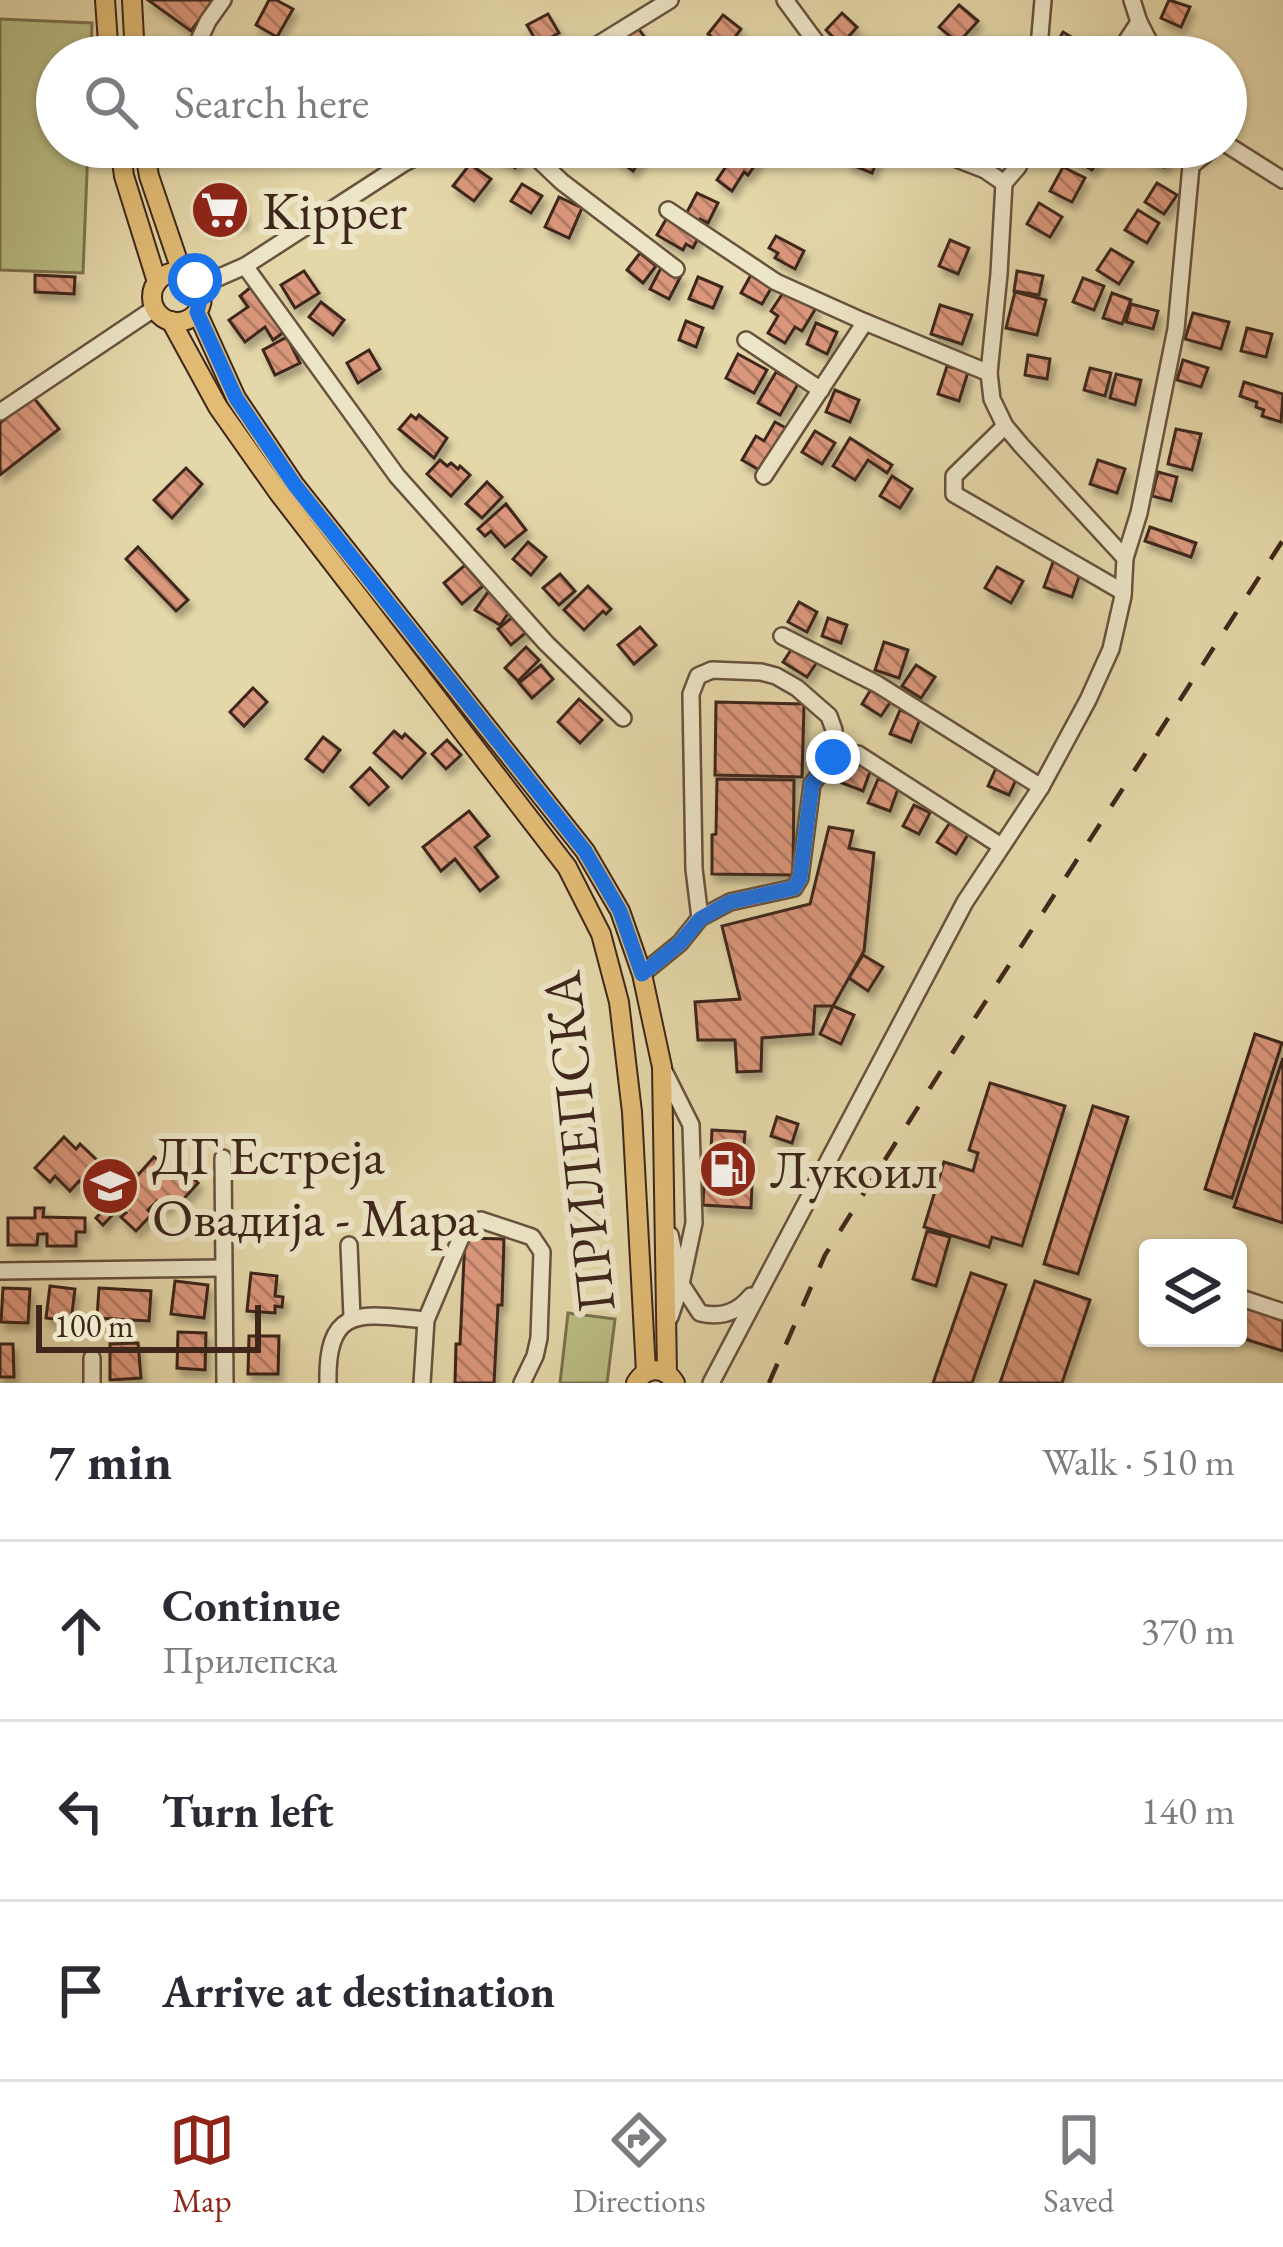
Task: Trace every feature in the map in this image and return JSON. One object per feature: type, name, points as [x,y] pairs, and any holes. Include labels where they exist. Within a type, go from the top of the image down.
[{"type":"main road","points":[[106,0],[108,36]]},
{"type":"main road","points":[[132,0],[134,36]]},
{"type":"main road","points":[[123,168],[157,282]]},
{"type":"main road","points":[[148,168],[182,273]]},
{"type":"main road","points":[[182,273],[195,280],[202,299],[197,312],[185,320],[163,315],[152,295],[157,282],[168,274],[182,273]]},
{"type":"main road","name":"ПРИЛЕПСКА","points":[[197,312],[236,398],[294,484],[585,851],[620,911],[642,974],[662,1067],[666,1331],[671,1378]]},
{"type":"main road","name":"ПРИЛЕПСКА","points":[[163,315],[218,407],[278,492],[567,867],[601,934],[619,1002],[632,1112],[641,1377]]},
{"type":"main road","points":[[641,1377],[660,1370],[671,1378]]},
{"type":"street","points":[[201,36],[223,0]]},
{"type":"street","points":[[605,36],[642,8],[670,0]]},
{"type":"street","points":[[785,0],[811,36]]},
{"type":"street","points":[[1040,36],[1042,0]]},
{"type":"street","points":[[1132,0],[1146,36]]},
{"type":"street","points":[[1129,36],[1138,22]]},
{"type":"street","points":[[1247,158],[1283,181]]},
{"type":"street","points":[[199,286],[245,266],[396,168]]},
{"type":"street","points":[[547,168],[676,269]]},
{"type":"street","points":[[980,168],[1004,182]]},
{"type":"street","points":[[1017,168],[1004,182],[989,373],[992,399],[1005,426],[1125,558]]},
{"type":"street","points":[[711,1383],[965,902],[1041,787],[1111,649],[1125,558],[1139,513],[1176,329],[1192,168]]},
{"type":"street","points":[[668,210],[776,282],[989,373]]},
{"type":"street","points":[[245,266],[397,476],[546,643],[623,718]]},
{"type":"street","points":[[0,412],[163,315]]},
{"type":"street","points":[[764,476],[865,322]]},
{"type":"street","points":[[746,340],[821,389]]},
{"type":"street","points":[[1005,426],[954,476],[954,494],[1123,592]]},
{"type":"street","points":[[782,636],[877,685],[1041,787]]},
{"type":"street","points":[[642,974],[680,943],[700,919],[730,902],[794,888],[800,878],[812,784],[833,757],[834,730],[830,716],[818,704],[776,676],[712,670],[698,676],[691,694],[694,869],[700,919]]},
{"type":"street","points":[[858,754],[1001,846]]},
{"type":"street","points":[[662,1067],[691,1125],[694,1223],[666,1331]]},
{"type":"street","points":[[224,1158],[225,1383]]},
{"type":"street","points":[[663,1206],[681,1284],[700,1313],[714,1317],[737,1310],[779,1253]]},
{"type":"street","points":[[422,1383],[425,1320],[465,1228],[481,1220],[532,1237],[542,1252],[539,1338],[522,1383]]},
{"type":"street","points":[[349,1246],[352,1317]]},
{"type":"street","points":[[0,1271],[223,1268]]},
{"type":"street","points":[[1247,1300],[1283,1312]]},
{"type":"street","points":[[328,1383],[335,1334],[352,1317],[425,1320]]},
{"type":"street","points":[[92,1358],[92,1383]]},
{"type":"green space","points":[[0,19],[92,23],[92,36],[36,36],[36,168],[87,168],[83,273],[0,270]]},
{"type":"green space","points":[[568,1313],[615,1319],[607,1383],[560,1383]]},
{"type":"building","points":[[148,0],[209,0],[212,2],[191,31]]},
{"type":"building","points":[[269,0],[293,9],[278,36],[256,25]]},
{"type":"building","points":[[1169,0],[1190,7],[1181,27],[1161,18]]},
{"type":"building","points":[[959,5],[978,21],[964,36],[950,36],[939,27]]},
{"type":"building","points":[[842,13],[857,27],[849,36],[832,36],[826,30]]},
{"type":"building","points":[[548,14],[559,33],[533,36],[527,25]]},
{"type":"building","points":[[723,15],[741,29],[736,36],[708,34]]},
{"type":"building","points":[[636,25],[644,36],[621,36]]},
{"type":"building","points":[[467,168],[476,168],[491,179],[474,201],[453,186]]},
{"type":"building","points":[[725,168],[753,168],[748,175],[744,172],[732,191],[717,180]]},
{"type":"building","points":[[1062,168],[1085,178],[1072,202],[1050,191]]},
{"type":"building","points":[[1157,183],[1177,195],[1164,214],[1145,202]]},
{"type":"building","points":[[522,184],[542,196],[531,213],[511,201]]},
{"type":"building","points":[[239,192],[245,221],[210,229],[204,200]]},
{"type":"building","points":[[697,193],[718,203],[708,223],[685,216]]},
{"type":"building","points":[[559,197],[582,208],[569,238],[545,227]]},
{"type":"building","points":[[1039,203],[1062,217],[1050,237],[1027,224]]},
{"type":"building","points":[[1138,210],[1159,223],[1147,243],[1125,230]]},
{"type":"building","points":[[668,216],[700,234],[693,248],[686,244],[683,250],[657,235]]},
{"type":"building","points":[[776,236],[804,251],[795,269],[775,258],[778,253],[769,248]]},
{"type":"building","points":[[950,240],[969,248],[958,274],[939,266]]},
{"type":"building","points":[[1111,249],[1133,262],[1119,284],[1097,270]]},
{"type":"building","points":[[640,253],[656,266],[643,283],[627,270]]},
{"type":"building","points":[[662,266],[681,276],[669,299],[650,289]]},
{"type":"building","points":[[304,271],[319,293],[295,308],[281,285]]},
{"type":"building","points":[[1017,271],[1043,276],[1039,295],[1014,291]]},
{"type":"building","points":[[752,273],[773,285],[762,304],[741,293]]},
{"type":"building","points":[[35,275],[75,277],[74,294],[35,292]]},
{"type":"building","points":[[698,277],[722,287],[713,308],[689,299]]},
{"type":"building","points":[[1083,278],[1104,286],[1094,310],[1073,302]]},
{"type":"building","points":[[251,287],[284,332],[273,340],[265,327],[245,342],[229,320],[248,307],[240,296]]},
{"type":"building","points":[[785,290],[816,308],[802,331],[795,327],[785,343],[768,333],[778,316],[771,311]]},
{"type":"building","points":[[1015,292],[1046,300],[1037,335],[1006,328]]},
{"type":"building","points":[[1112,293],[1131,300],[1122,324],[1103,318]]},
{"type":"building","points":[[321,302],[344,320],[333,335],[309,317]]},
{"type":"building","points":[[1131,304],[1158,311],[1153,329],[1126,322]]},
{"type":"building","points":[[940,305],[972,315],[962,344],[931,334]]},
{"type":"building","points":[[1193,313],[1229,322],[1221,349],[1185,339]]},
{"type":"building","points":[[686,321],[703,328],[696,347],[679,340]]},
{"type":"building","points":[[816,323],[837,332],[827,354],[807,344]]},
{"type":"building","points":[[1247,328],[1272,334],[1266,357],[1241,351]]},
{"type":"building","points":[[287,337],[300,363],[275,375],[263,350]]},
{"type":"building","points":[[369,350],[380,369],[358,383],[347,363]]},
{"type":"building","points":[[738,354],[767,370],[754,393],[726,378]]},
{"type":"building","points":[[1028,355],[1050,359],[1047,379],[1025,375]]},
{"type":"building","points":[[1183,360],[1208,368],[1201,387],[1177,380]]},
{"type":"building","points":[[947,366],[968,372],[959,401],[938,394]]},
{"type":"building","points":[[1090,368],[1111,373],[1105,396],[1084,390]]},
{"type":"building","points":[[776,372],[798,384],[780,415],[758,403]]},
{"type":"building","points":[[1116,374],[1141,380],[1135,405],[1110,398]]},
{"type":"building","points":[[1244,382],[1283,394],[1281,422],[1262,416],[1264,410],[1256,407],[1257,402],[1240,396]]},
{"type":"building","points":[[835,390],[859,400],[850,422],[826,412]]},
{"type":"building","points":[[33,397],[59,429],[0,475],[0,423]]},
{"type":"building","points":[[411,415],[416,419],[419,415],[447,438],[434,458],[399,429]]},
{"type":"building","points":[[775,422],[786,428],[761,471],[742,460],[756,436],[764,441]]},
{"type":"building","points":[[1176,429],[1201,434],[1192,470],[1168,464]]},
{"type":"building","points":[[815,431],[835,443],[822,464],[802,452]]},
{"type":"building","points":[[850,438],[892,465],[887,473],[868,460],[855,480],[833,466]]},
{"type":"building","points":[[440,460],[470,475],[451,496],[427,474]]},
{"type":"building","points":[[1098,460],[1125,469],[1117,493],[1090,484]]},
{"type":"building","points":[[186,468],[202,484],[172,518],[154,500]]},
{"type":"building","points":[[1158,472],[1177,477],[1171,501],[1152,496]]},
{"type":"building","points":[[892,476],[912,489],[900,508],[880,496]]},
{"type":"building","points":[[487,482],[502,497],[482,518],[466,504]]},
{"type":"building","points":[[506,504],[526,530],[505,547],[491,531],[485,536],[478,529]]},
{"type":"building","points":[[1150,527],[1196,543],[1191,557],[1145,541]]},
{"type":"building","points":[[528,542],[546,557],[531,575],[513,559]]},
{"type":"building","points":[[138,547],[188,600],[176,611],[126,559]]},
{"type":"building","points":[[1053,562],[1081,571],[1072,597],[1044,587]]},
{"type":"building","points":[[465,565],[483,586],[462,604],[444,583]]},
{"type":"building","points":[[997,567],[1023,581],[1011,603],[985,588]]},
{"type":"building","points":[[560,574],[575,591],[559,605],[543,588]]},
{"type":"building","points":[[588,586],[611,609],[584,630],[564,610]]},
{"type":"building","points":[[488,592],[512,608],[500,625],[475,610]]},
{"type":"building","points":[[799,602],[817,612],[807,632],[788,622]]},
{"type":"building","points":[[515,615],[529,630],[511,645],[498,629]]},
{"type":"building","points":[[828,618],[847,625],[841,643],[822,636]]},
{"type":"building","points":[[640,627],[656,645],[634,664],[618,645]]},
{"type":"building","points":[[884,642],[908,650],[899,678],[875,670]]},
{"type":"building","points":[[795,644],[819,659],[807,677],[783,662]]},
{"type":"building","points":[[526,647],[539,660],[518,681],[505,668]]},
{"type":"building","points":[[541,665],[553,679],[532,698],[519,683]]},
{"type":"building","points":[[916,665],[935,677],[921,698],[902,686]]},
{"type":"building","points":[[873,686],[893,698],[881,716],[862,704]]},
{"type":"building","points":[[253,688],[267,702],[244,726],[230,712]]},
{"type":"building","points":[[579,699],[602,720],[580,743],[558,722]]},
{"type":"building","points":[[716,702],[804,704],[802,777],[715,775]]},
{"type":"building","points":[[900,710],[920,719],[911,742],[890,734]]},
{"type":"building","points":[[394,731],[402,738],[405,734],[425,753],[402,778],[374,753]]},
{"type":"building","points":[[323,737],[340,750],[323,772],[306,759]]},
{"type":"building","points":[[447,740],[461,755],[446,769],[432,754]]},
{"type":"building","points":[[852,758],[872,766],[863,791],[842,783]]},
{"type":"building","points":[[997,766],[1018,775],[1009,795],[988,786]]},
{"type":"building","points":[[370,768],[388,787],[369,805],[351,787]]},
{"type":"building","points":[[717,779],[794,780],[793,875],[712,874]]},
{"type":"building","points":[[878,779],[899,786],[890,811],[868,803]]},
{"type":"building","points":[[914,805],[930,813],[919,834],[903,826]]},
{"type":"building","points":[[469,811],[489,836],[475,847],[498,877],[480,891],[455,859],[441,871],[423,847]]},
{"type":"building","points":[[951,821],[969,833],[956,854],[937,842]]},
{"type":"building","points":[[829,827],[853,831],[849,848],[874,853],[864,951],[833,1006],[815,1006],[813,1034],[762,1038],[761,1071],[737,1072],[735,1040],[698,1040],[695,1002],[740,999],[722,926],[810,904]]},
{"type":"building","points":[[863,955],[883,967],[868,991],[849,978]]},
{"type":"building","points":[[833,1006],[854,1015],[841,1044],[820,1034]]},
{"type":"building","points":[[1255,1034],[1282,1043],[1232,1198],[1205,1189]]},
{"type":"building","points":[[1283,1058],[1283,1223],[1234,1207]]},
{"type":"building","points":[[990,1083],[1065,1106],[1022,1246],[992,1237],[989,1247],[924,1227],[944,1162],[973,1171],[978,1153],[969,1150]]},
{"type":"building","points":[[1093,1106],[1128,1117],[1078,1274],[1044,1264]]},
{"type":"building","points":[[777,1117],[798,1124],[792,1143],[771,1136]]},
{"type":"building","name":"Лукоил","points":[[712,1130],[745,1132],[736,1183],[752,1184],[751,1208],[703,1205],[704,1181],[718,1182],[720,1153],[711,1153]]},
{"type":"building","points":[[64,1137],[76,1149],[80,1144],[101,1164],[90,1176],[105,1190],[128,1165],[138,1175],[154,1157],[172,1174],[180,1166],[198,1183],[180,1203],[174,1198],[165,1208],[157,1201],[136,1231],[121,1217],[126,1213],[120,1207],[103,1225],[96,1218],[106,1207],[79,1181],[70,1191],[55,1176],[50,1182],[35,1168]]},
{"type":"building","points":[[35,1208],[44,1208],[43,1217],[85,1218],[85,1232],[76,1232],[76,1246],[47,1246],[47,1234],[38,1234],[37,1245],[8,1245],[8,1218],[35,1218]]},
{"type":"building","points":[[927,1231],[950,1237],[936,1286],[913,1279]]},
{"type":"building","points":[[465,1238],[504,1239],[494,1383],[455,1383]]},
{"type":"building","points":[[251,1273],[277,1276],[275,1296],[283,1297],[275,1313],[247,1311]]},
{"type":"building","points":[[971,1273],[1006,1285],[972,1383],[933,1383]]},
{"type":"building","points":[[175,1281],[208,1285],[204,1318],[171,1314]]},
{"type":"building","points":[[1035,1281],[1090,1300],[1062,1383],[1000,1383]]},
{"type":"building","points":[[50,1286],[75,1289],[71,1321],[46,1318]]},
{"type":"building","points":[[3,1288],[30,1289],[28,1323],[1,1322]]},
{"type":"building","points":[[99,1288],[151,1291],[149,1321],[97,1318]]},
{"type":"building","points":[[1247,1306],[1283,1316],[1283,1351],[1247,1340]]},
{"type":"building","points":[[178,1332],[206,1333],[205,1370],[177,1368]]},
{"type":"building","points":[[249,1336],[279,1336],[278,1374],[248,1374]]},
{"type":"building","points":[[138,1343],[141,1378],[110,1380],[110,1344]]},
{"type":"building","points":[[0,1344],[13,1344],[14,1377],[0,1377]]},
{"type":"railway","points":[[769,1383],[825,1255],[1283,540]]},
{"type":"place","name":"Kipper","points":[[220,210]]},
{"type":"place","name":"Лукоил","points":[[728,1169]]},
{"type":"place","name":"ДГ Естреја Овадија - Мара","points":[[110,1186]]},
{"type":"route","points":[[195,280],[202,292],[197,312],[236,398],[294,484],[585,851],[620,911],[642,974],[680,943],[700,919],[730,902],[794,888],[800,878],[812,784],[833,757]]}]
